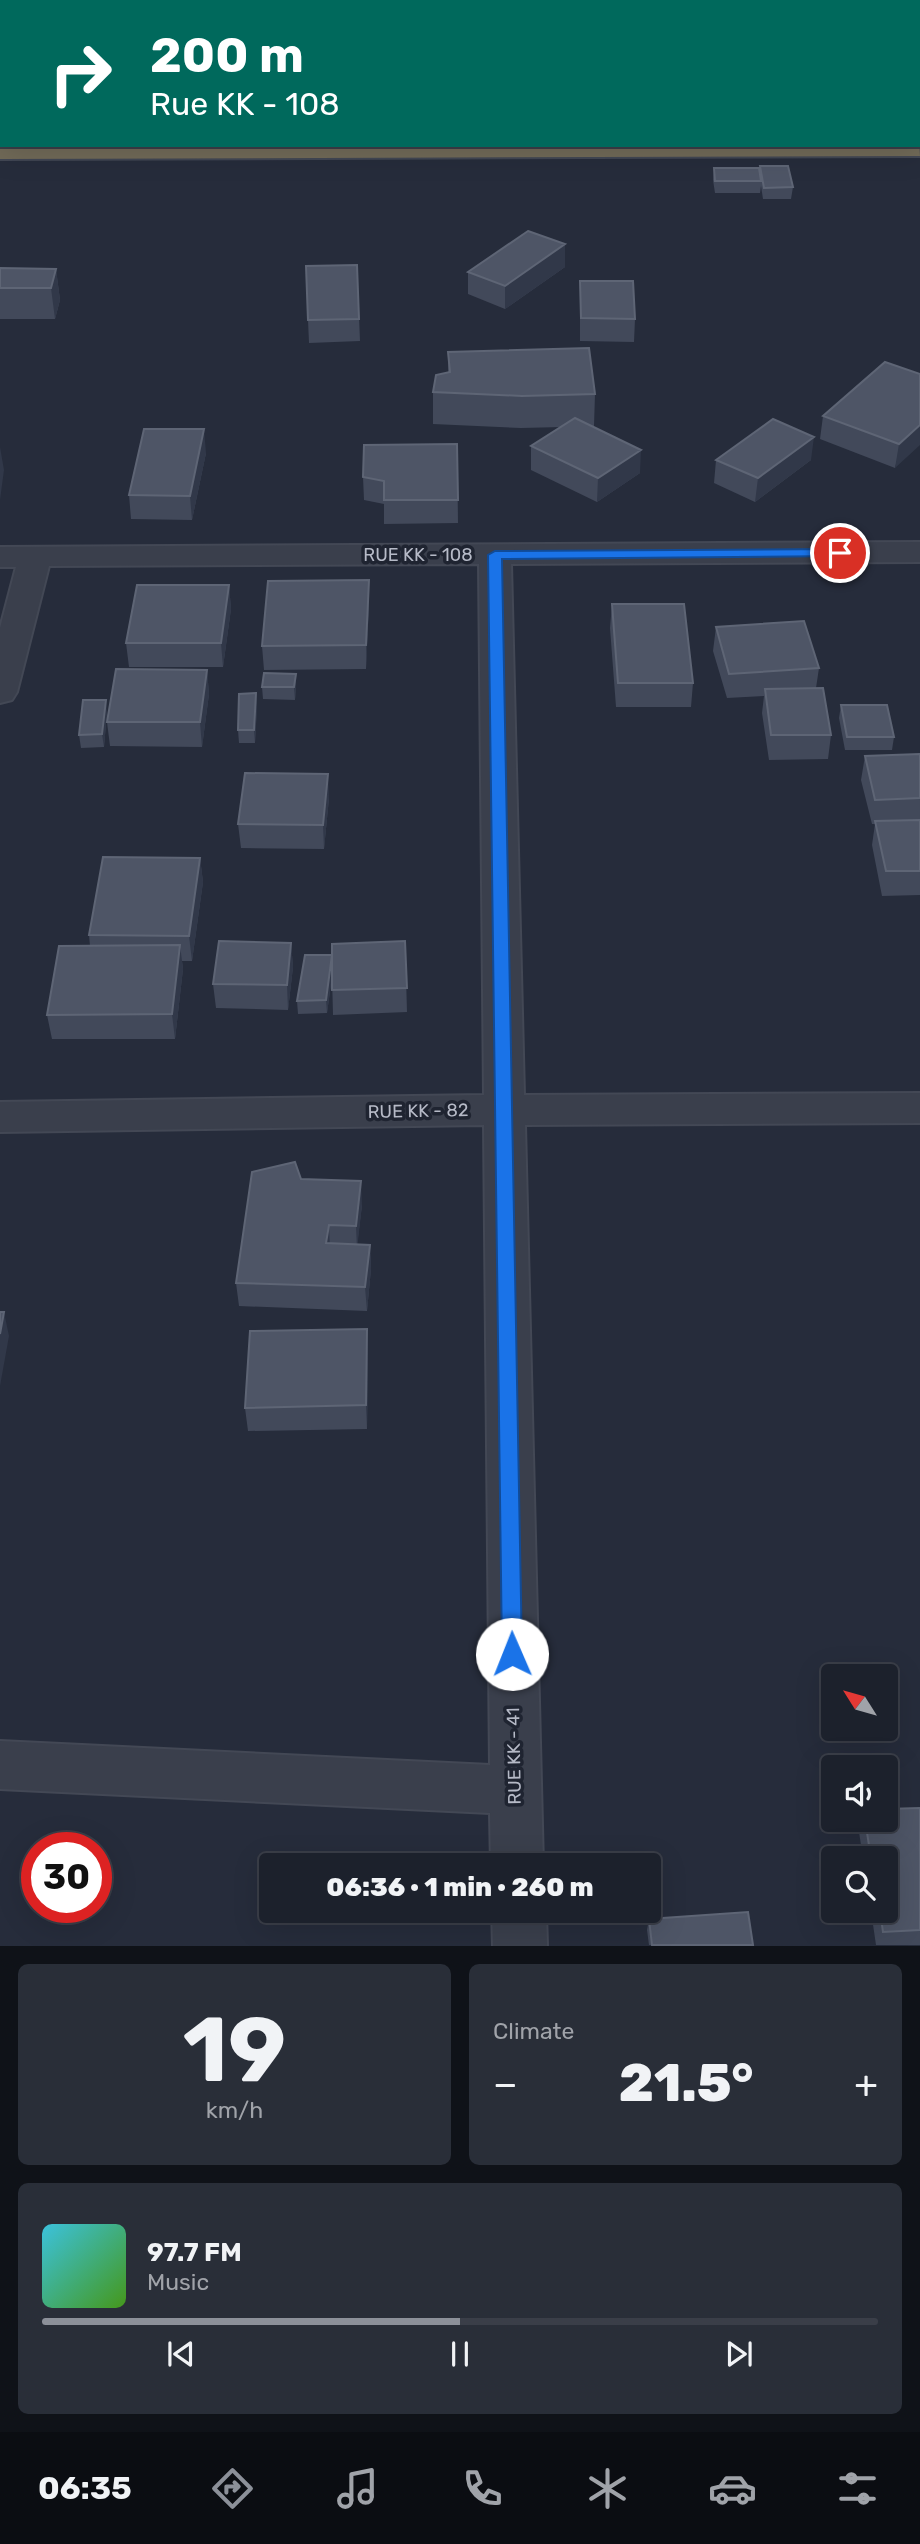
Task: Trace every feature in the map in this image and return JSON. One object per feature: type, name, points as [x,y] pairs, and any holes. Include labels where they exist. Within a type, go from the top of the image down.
[{"type":"highway","points":[[0,151],[461,147],[920,149]]},
{"type":"street","name":"RUE KK - 108","points":[[0,557],[920,552]]},
{"type":"street","name":"RUE KK - 41","points":[[495,555],[516,1853]]},
{"type":"street","points":[[0,692],[35,556]]},
{"type":"street","name":"RUE KK - 82","points":[[0,1118],[504,1110],[920,1108]]},
{"type":"street","points":[[0,1765],[514,1790]]},
{"type":"street","points":[[519,1923],[520,1945]]},
{"type":"building","points":[[760,166],[788,166],[793,187],[764,188]]},
{"type":"building","points":[[714,168],[759,168],[761,181],[715,181]]},
{"type":"building","points":[[528,231],[565,244],[505,286],[468,272]]},
{"type":"building","points":[[357,265],[359,319],[308,320],[306,266]]},
{"type":"building","points":[[0,268],[56,269],[51,288],[0,288]]},
{"type":"building","points":[[580,281],[633,281],[635,319],[581,318]]},
{"type":"building","points":[[589,348],[595,394],[522,396],[433,392],[436,375],[450,372],[448,352]]},
{"type":"building","points":[[885,362],[920,374],[920,425],[899,444],[823,416]]},
{"type":"building","points":[[575,418],[641,450],[598,478],[531,446]]},
{"type":"building","points":[[773,419],[814,437],[758,478],[716,460]]},
{"type":"building","points":[[144,429],[204,429],[190,496],[129,495]]},
{"type":"building","points":[[457,444],[458,500],[384,500],[384,481],[363,477],[364,445]]},
{"type":"building","points":[[369,580],[366,645],[262,646],[268,581]]},
{"type":"building","points":[[137,585],[229,585],[221,643],[126,643]]},
{"type":"building","points":[[612,604],[684,604],[693,683],[618,683]]},
{"type":"building","points":[[804,621],[819,668],[729,674],[716,627]]},
{"type":"building","points":[[116,669],[207,670],[200,722],[107,722]]},
{"type":"building","points":[[264,673],[296,674],[294,687],[262,687]]},
{"type":"building","points":[[823,688],[831,735],[771,735],[765,689]]},
{"type":"building","points":[[256,693],[254,730],[238,730],[239,694]]},
{"type":"building","points":[[83,700],[106,700],[102,734],[79,735]]},
{"type":"building","points":[[841,705],[887,705],[894,737],[847,737]]},
{"type":"building","points":[[920,754],[920,798],[875,800],[865,756]]},
{"type":"building","points":[[245,773],[328,774],[323,825],[238,824]]},
{"type":"building","points":[[920,820],[920,871],[886,871],[875,821]]},
{"type":"building","points":[[103,857],[200,858],[189,936],[89,935]]},
{"type":"building","points":[[219,941],[291,943],[287,985],[213,984]]},
{"type":"building","points":[[405,941],[407,988],[332,990],[332,944]]},
{"type":"building","points":[[180,945],[172,1014],[47,1015],[59,946]]},
{"type":"building","points":[[305,955],[332,955],[326,1000],[297,1001]]},
{"type":"building","points":[[295,1162],[301,1179],[361,1181],[356,1226],[329,1225],[326,1243],[370,1245],[365,1287],[236,1283],[252,1172]]},
{"type":"building","points":[[0,1312],[4,1312],[0,1334]]},
{"type":"building","points":[[367,1329],[366,1405],[245,1408],[250,1331]]},
{"type":"building","points":[[920,1808],[920,1930],[883,1932],[882,1923],[898,1923],[898,1846],[869,1846],[867,1832],[898,1832],[898,1809]]},
{"type":"building","points":[[748,1912],[753,1945],[652,1945],[649,1923],[661,1923],[661,1918]]},
{"type":"route","points":[[512,1654],[495,555],[840,553]]}]
